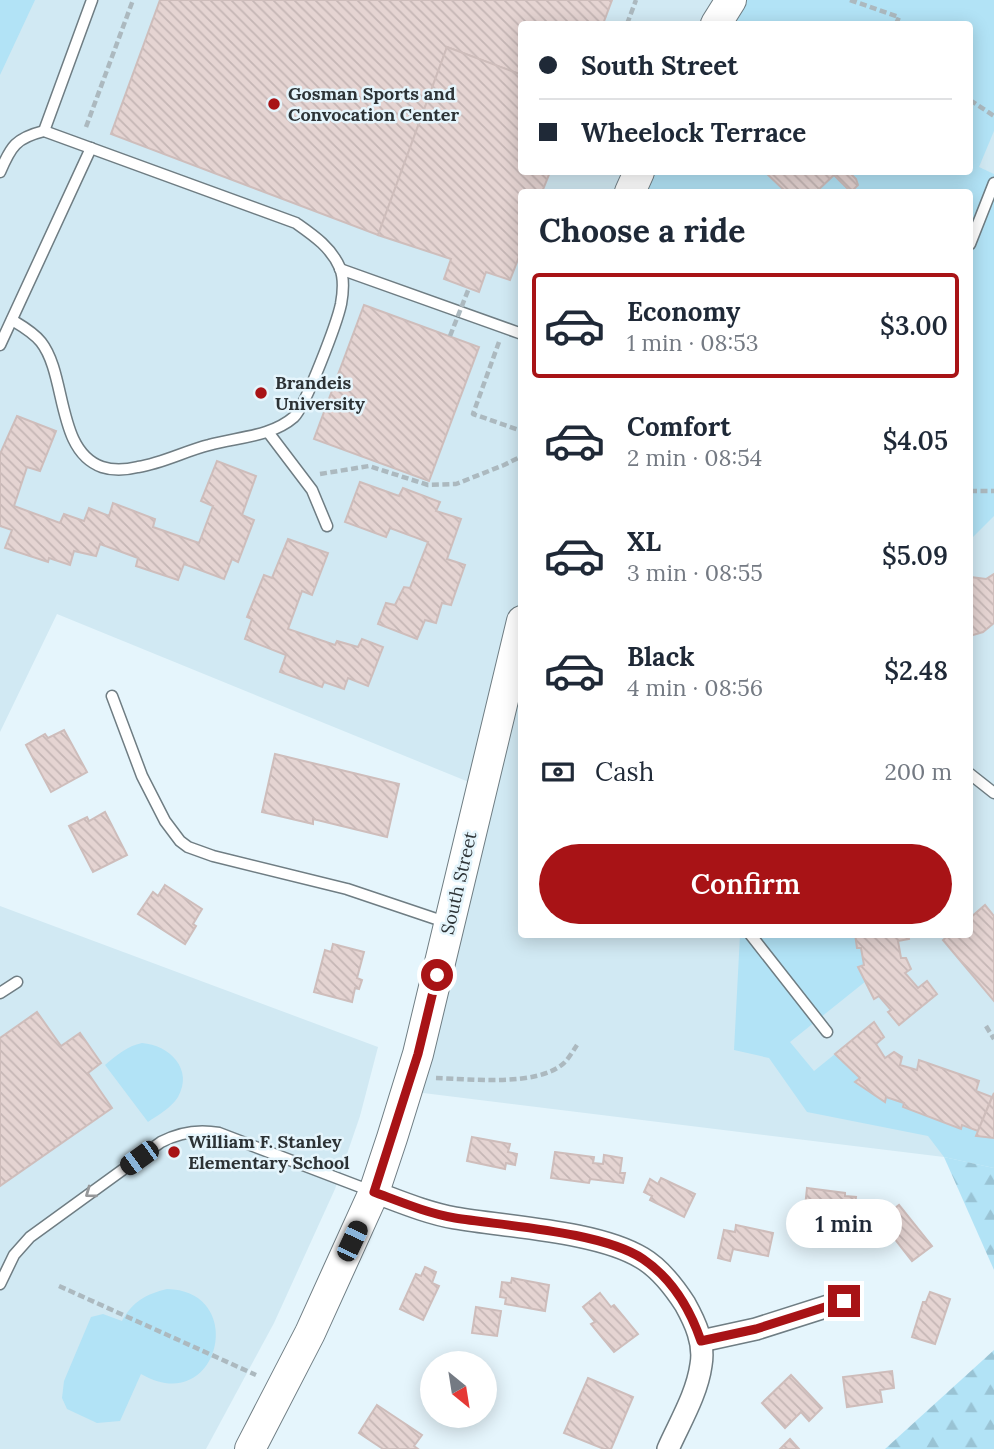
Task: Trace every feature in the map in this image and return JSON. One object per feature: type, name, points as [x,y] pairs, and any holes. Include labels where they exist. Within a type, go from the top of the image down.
[{"type":"main road","points":[[718,21],[731,0]]},
{"type":"main road","name":"South Street","points":[[250,1449],[310,1333],[374,1192],[411,1077],[518,638]]},
{"type":"street","points":[[374,1192],[437,1214],[594,1240],[643,1258],[668,1282],[690,1314],[701,1341],[701,1366],[693,1394],[668,1449]]},
{"type":"street","points":[[701,1341],[756,1329],[844,1301]]},
{"type":"lane","points":[[44,131],[92,0]]},
{"type":"lane","points":[[0,172],[14,144],[26,135],[44,131],[296,223],[330,251],[340,270],[343,287],[340,306],[306,400],[296,415],[268,432],[209,444],[139,467],[117,470],[99,466],[80,451],[69,431],[51,359],[28,328],[12,320]]},
{"type":"lane","points":[[0,345],[85,146]]},
{"type":"lane","points":[[973,236],[994,183]]},
{"type":"lane","points":[[340,270],[518,333]]},
{"type":"lane","points":[[268,432],[312,490],[327,526]]},
{"type":"lane","points":[[112,696],[142,776],[165,821],[188,847],[212,856],[347,889],[449,923]]},
{"type":"lane","points":[[973,776],[994,793]]},
{"type":"lane","points":[[753,938],[827,1032]]},
{"type":"lane","points":[[0,993],[17,982]]},
{"type":"lane","points":[[0,1284],[14,1255],[30,1237],[161,1142],[179,1134],[198,1130],[219,1133],[374,1192]]},
{"type":"path","points":[[85,146],[133,0]]},
{"type":"path","points":[[628,21],[636,0]]},
{"type":"path","points":[[850,0],[898,17],[896,21]]},
{"type":"path","points":[[973,102],[994,116]]},
{"type":"path","points":[[450,336],[469,288]]},
{"type":"path","points":[[504,328],[473,414],[518,430]]},
{"type":"path","points":[[303,477],[369,466],[428,485],[456,484],[518,458]]},
{"type":"path","points":[[973,491],[994,491]]},
{"type":"path","points":[[986,1026],[994,1039]]},
{"type":"path","points":[[411,1077],[508,1079],[547,1073],[564,1063],[577,1045]]},
{"type":"path","points":[[59,1286],[256,1375]]},
{"type":"shaded area","name":"Brandeis University","points":[[0,0],[994,0],[994,1168],[944,1157],[407,1091],[481,787],[57,614],[0,732]]},
{"type":"shaded area","name":"William F. Stanley Elementary School","points":[[0,906],[378,1047],[360,1116],[335,1189],[274,1323],[206,1449],[0,1449]]},
{"type":"green space","points":[[0,0],[35,0],[0,75]]},
{"type":"green space","points":[[731,0],[994,0],[994,131],[979,167],[994,174],[994,516],[973,537],[973,189],[631,189],[638,175],[973,175],[973,21],[718,21]]},
{"type":"green space","points":[[740,938],[855,938],[857,948],[861,948],[864,965],[859,967],[866,981],[790,1042],[814,1071],[835,1054],[860,1078],[855,1082],[884,1102],[886,1097],[978,1131],[977,1135],[994,1138],[994,1168],[944,1157],[928,1136],[807,1112],[769,1058],[734,1050]]},
{"type":"green space","points":[[142,1043],[161,1048],[169,1054],[181,1068],[183,1077],[182,1087],[175,1101],[148,1122],[105,1065],[118,1054]]},
{"type":"green space","points":[[944,1157],[994,1168],[994,1270]]},
{"type":"green space","points":[[167,1289],[193,1295],[209,1309],[216,1329],[214,1349],[205,1367],[189,1380],[168,1383],[141,1374],[120,1421],[97,1423],[67,1409],[62,1398],[64,1381],[91,1317],[103,1314],[122,1321],[140,1300]]},
{"type":"green space","points":[[994,1350],[994,1449],[885,1449]]},
{"type":"building","name":"Gosman Sports and Convocation Center","points":[[160,0],[612,0],[604,21],[518,21],[518,74],[447,47],[378,235],[111,134]]},
{"type":"building","points":[[447,47],[518,74],[518,175],[549,175],[543,189],[518,189],[518,259],[510,280],[486,272],[479,292],[444,279],[451,259],[378,235]]},
{"type":"building","points":[[768,175],[834,175],[819,189],[783,189]]},
{"type":"building","points":[[834,175],[852,175],[856,179],[858,185],[854,189],[848,189]]},
{"type":"building","points":[[364,305],[479,347],[429,481],[314,439]]},
{"type":"building","points":[[17,416],[56,431],[40,471],[27,467],[14,506],[60,523],[64,514],[84,521],[89,508],[109,516],[113,503],[155,519],[153,527],[199,543],[213,506],[201,501],[217,461],[256,476],[242,515],[254,520],[238,562],[232,559],[224,579],[184,564],[178,580],[136,566],[138,558],[100,544],[96,556],[74,551],[70,565],[49,558],[48,562],[5,548],[12,530],[0,526],[0,454]]},
{"type":"building","points":[[360,482],[399,496],[403,488],[440,502],[436,511],[461,519],[447,559],[465,565],[451,605],[442,603],[436,623],[425,620],[417,639],[378,624],[386,603],[395,605],[404,587],[410,588],[428,542],[390,528],[386,537],[345,522]]},
{"type":"building","points":[[288,539],[328,553],[312,595],[302,591],[288,629],[335,645],[337,641],[358,647],[362,639],[383,647],[368,686],[348,678],[344,689],[324,682],[322,687],[280,672],[286,655],[245,639],[252,619],[247,617],[264,575],[272,578]]},
{"type":"building","points":[[994,574],[994,623],[983,632],[973,635],[973,577],[986,579]]},
{"type":"building","points":[[64,730],[87,772],[51,792],[26,745],[45,734],[48,738]]},
{"type":"building","points":[[275,754],[399,784],[387,837],[313,819],[313,824],[262,812]]},
{"type":"building","points":[[105,812],[127,855],[93,872],[69,826],[87,817],[89,821]]},
{"type":"building","points":[[165,885],[202,909],[185,944],[138,914],[153,892],[158,896]]},
{"type":"building","points":[[985,905],[994,916],[994,1001],[943,940],[973,938],[973,915]]},
{"type":"building","points":[[856,938],[909,938],[898,941],[901,958],[906,958],[911,969],[905,973],[918,988],[927,981],[937,994],[899,1025],[879,996],[874,999],[858,967],[864,965],[861,948],[857,948]]},
{"type":"building","points":[[333,944],[364,952],[357,978],[362,980],[359,989],[355,988],[352,1002],[314,992],[325,950],[331,952]]},
{"type":"building","points":[[37,1012],[61,1046],[80,1033],[101,1063],[88,1073],[112,1108],[0,1186],[0,1038]]},
{"type":"building","points":[[874,1022],[884,1037],[876,1044],[885,1058],[894,1052],[902,1057],[900,1065],[917,1070],[919,1060],[979,1081],[976,1091],[992,1097],[978,1131],[962,1125],[961,1129],[903,1107],[904,1103],[886,1097],[885,1102],[855,1082],[860,1078],[835,1054]]},
{"type":"building","points":[[994,1093],[994,1138],[976,1136],[978,1131]]},
{"type":"building","points":[[472,1137],[510,1144],[508,1152],[517,1154],[515,1165],[506,1163],[505,1169],[467,1161]]},
{"type":"building","points":[[555,1152],[594,1157],[593,1163],[603,1164],[604,1155],[622,1158],[620,1173],[625,1173],[623,1183],[590,1179],[589,1183],[551,1178]]},
{"type":"building","points":[[661,1178],[695,1194],[684,1217],[650,1200],[652,1196],[644,1192],[650,1179],[658,1184]]},
{"type":"building","points":[[807,1188],[856,1197],[854,1217],[842,1215],[841,1221],[804,1217]]},
{"type":"building","points":[[899,1205],[932,1246],[912,1261],[880,1220]]},
{"type":"building","points":[[736,1225],[773,1233],[768,1256],[733,1249],[730,1261],[718,1258],[724,1230],[735,1232]]},
{"type":"building","points":[[425,1267],[436,1272],[432,1283],[439,1286],[423,1320],[400,1309],[416,1274],[421,1276]]},
{"type":"building","points":[[512,1278],[549,1285],[545,1311],[505,1304],[506,1298],[500,1297],[502,1282],[511,1283]]},
{"type":"building","points":[[930,1292],[950,1299],[935,1344],[912,1337],[923,1302],[926,1302]]},
{"type":"building","points":[[600,1293],[611,1307],[614,1305],[638,1334],[614,1352],[591,1324],[595,1322],[583,1307]]},
{"type":"building","points":[[476,1307],[501,1311],[497,1336],[472,1333]]},
{"type":"building","points":[[892,1371],[894,1388],[880,1390],[882,1402],[847,1407],[843,1377]]},
{"type":"building","points":[[791,1375],[822,1408],[809,1421],[801,1412],[785,1428],[762,1403]]},
{"type":"building","points":[[588,1378],[633,1397],[611,1449],[604,1449],[564,1433]]},
{"type":"building","points":[[377,1405],[422,1435],[414,1446],[418,1449],[383,1449],[359,1433]]},
{"type":"building","points":[[790,1439],[799,1449],[780,1449]]},
{"type":"place","name":"Gosman Sports and Convocation Center","points":[[274,104]]},
{"type":"place","name":"Brandeis University","points":[[261,393]]},
{"type":"place","name":"William F. Stanley Elementary School","points":[[174,1152]]},
{"type":"route","points":[[437,975],[418,1054],[374,1192],[454,1218],[594,1240],[628,1251],[643,1258],[668,1282],[690,1314],[701,1341],[756,1329],[844,1301]]}]
